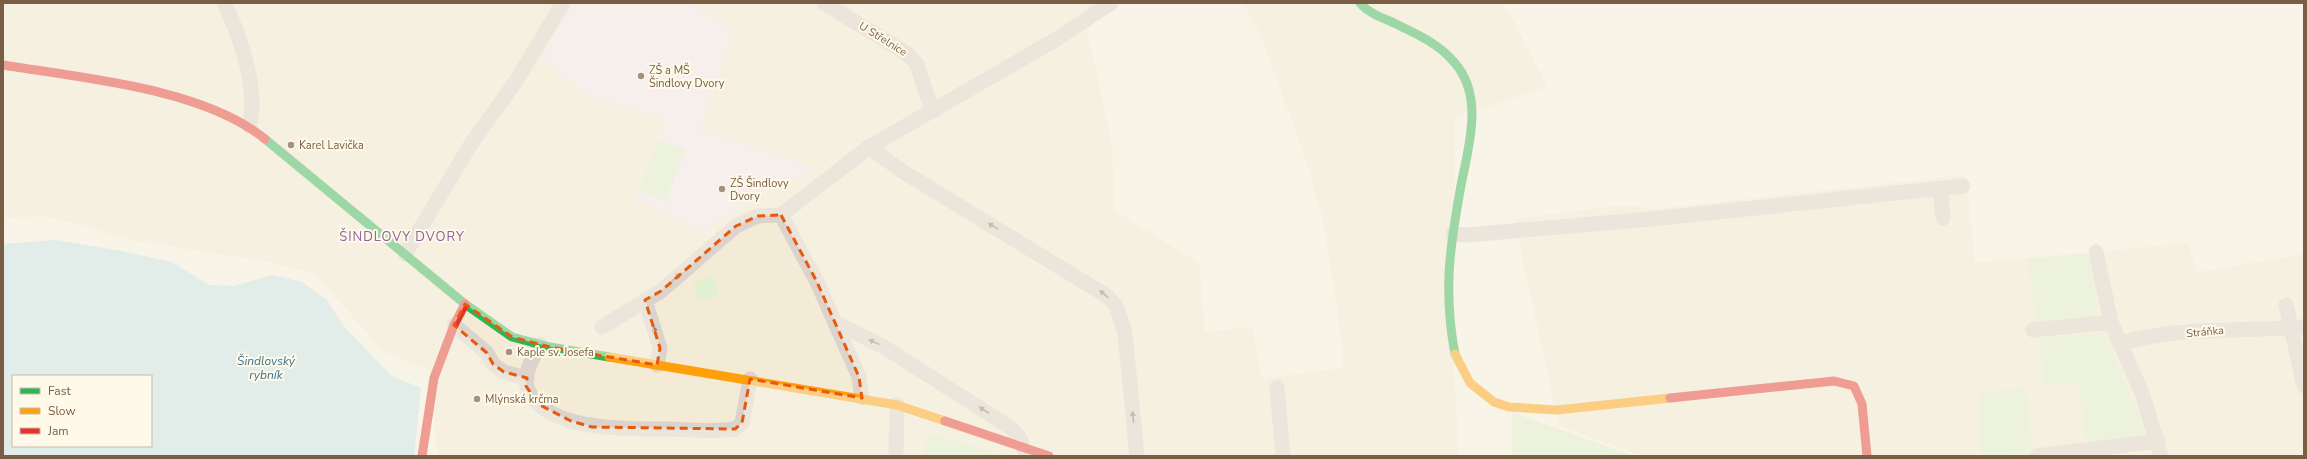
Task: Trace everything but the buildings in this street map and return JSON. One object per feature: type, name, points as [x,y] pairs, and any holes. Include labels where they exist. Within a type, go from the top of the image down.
[{"type":"street","points":[[224,3],[245,57],[252,110],[249,126]]},
{"type":"street","points":[[405,254],[471,144],[516,81],[564,3]]},
{"type":"street","name":"U Střelnice","points":[[824,3],[906,53],[917,64],[926,93],[934,111]]},
{"type":"street","points":[[602,327],[661,291],[736,226],[758,216],[781,215],[869,147],[934,111],[1055,40],[1111,3]]},
{"type":"street","points":[[1360,3],[1366,10],[1443,49],[1456,62],[1465,79],[1473,107],[1472,125],[1453,234],[1448,298],[1449,332],[1455,357],[1462,372],[1473,387],[1493,402],[1527,410],[1557,410],[1834,380],[1854,386],[1862,404],[1867,456]]},
{"type":"street","points":[[3,65],[153,90],[194,103],[249,126],[465,304],[512,337],[540,344],[657,365],[750,379],[897,405],[1049,456]]},
{"type":"street","points":[[869,147],[902,171],[1107,296],[1116,306],[1125,333],[1137,456]]},
{"type":"street","points":[[1453,234],[1467,236],[1651,219],[1963,186]]},
{"type":"street","points":[[1940,189],[1943,218]]},
{"type":"street","points":[[781,215],[817,282],[836,323],[859,377],[862,398]]},
{"type":"street","points":[[2096,252],[2111,322],[2119,344],[2143,396],[2158,440],[2161,456]]},
{"type":"street","points":[[645,300],[660,348],[657,365]]},
{"type":"street","points":[[422,456],[434,378],[454,325],[465,304]]},
{"type":"street","points":[[2286,305],[2298,328],[2304,386]]},
{"type":"street","points":[[2033,330],[2111,322]]},
{"type":"street","points":[[836,323],[890,351],[1011,428],[1020,438],[1023,448]]},
{"type":"street","points":[[454,325],[487,353],[493,364],[504,372],[527,378]]},
{"type":"street","name":"Stráňka","points":[[2119,344],[2136,339],[2210,332],[2298,328]]},
{"type":"street","points":[[540,344],[527,372],[526,386],[538,404],[570,420],[592,427],[735,429],[742,423],[750,379]]},
{"type":"street","points":[[1277,387],[1282,456]]},
{"type":"street","points":[[896,456],[897,405]]},
{"type":"street","points":[[2037,456],[2158,440]]},
{"type":"highlighted area","points":[[781,215],[817,282],[859,377],[862,398],[750,379],[742,423],[735,429],[592,427],[571,421],[538,404],[526,386],[527,378],[504,372],[493,364],[487,353],[454,325],[465,304],[512,337],[550,347],[657,365],[660,348],[645,300],[661,291],[736,226],[758,216]]},
{"type":"shaded area","points":[[3,3],[1096,3],[1084,14],[1112,145],[1114,210],[1199,263],[1205,332],[1252,327],[1262,379],[1341,368],[1343,356],[1333,278],[1321,212],[1303,151],[1260,34],[1244,3],[1501,3],[1511,16],[1548,87],[1455,117],[1453,357],[1459,456],[438,456],[429,370],[383,352],[316,274],[270,262],[137,241],[46,216],[3,218]]},
{"type":"shaded area","name":"ZŠ a MŠ Šindlovy Dvory","points":[[572,3],[691,3],[733,32],[701,129],[817,169],[776,188],[710,225],[715,235],[711,236],[634,199],[665,119],[586,95],[542,57]]},
{"type":"shaded area","points":[[1966,175],[1975,263],[2188,243],[2198,272],[2304,254],[2304,456],[1642,456],[1559,426],[1514,219],[1623,205],[1655,209]]},
{"type":"green space","points":[[658,139],[685,150],[666,201],[638,191]]},
{"type":"green space","points":[[2088,253],[2098,307],[2093,316],[2036,322],[2028,259]]},
{"type":"green space","points":[[714,276],[718,296],[699,301],[694,281]]},
{"type":"green space","points":[[2100,332],[2105,337],[2144,426],[2139,435],[2087,443],[2078,383],[2044,386],[2039,338]]},
{"type":"green space","points":[[2026,388],[2032,454],[1981,456],[1980,392]]},
{"type":"green space","points":[[1512,412],[1525,417],[1635,456],[1512,456]]},
{"type":"green space","points":[[929,433],[1006,456],[922,456]]},
{"type":"water","name":"Šindlovský rybník","points":[[56,240],[122,251],[171,262],[210,285],[234,286],[273,275],[302,282],[327,300],[346,329],[392,376],[421,388],[414,456],[3,456],[3,244]]},
{"type":"traffic: fast","points":[[1360,3],[1372,13],[1420,36],[1442,50],[1454,62],[1464,76],[1469,92],[1472,108],[1472,125],[1455,222],[1450,264],[1449,305],[1455,354]]},
{"type":"traffic: fast","points":[[265,139],[465,304],[512,337],[550,347],[609,357]]},
{"type":"traffic: slow","points":[[1455,354],[1470,383],[1494,402],[1509,407],[1557,410],[1670,398]]},
{"type":"traffic: slow","points":[[609,357],[897,405],[945,421]]},
{"type":"traffic: jam","points":[[3,65],[104,81],[176,97],[209,108],[239,122],[265,139]]},
{"type":"traffic: jam","points":[[422,456],[434,378],[454,325],[465,304]]},
{"type":"traffic: jam","points":[[1670,398],[1834,381],[1854,386],[1862,404],[1867,456]]},
{"type":"traffic: jam","points":[[945,421],[1049,456]]},
{"type":"place","name":"ZŠ a MŠ Šindlovy Dvory","points":[[641,76]]},
{"type":"place","name":"Karel Lavička","points":[[291,145]]},
{"type":"place","name":"ZŠ Šindlovy Dvory","points":[[722,189]]},
{"type":"place","name":"Kaple sv. Josefa","points":[[509,352]]},
{"type":"place","name":"Mlýnská krčma","points":[[477,399]]},
{"type":"district","name":"ŠINDLOVY DVORY","points":[[402,237]]}]
